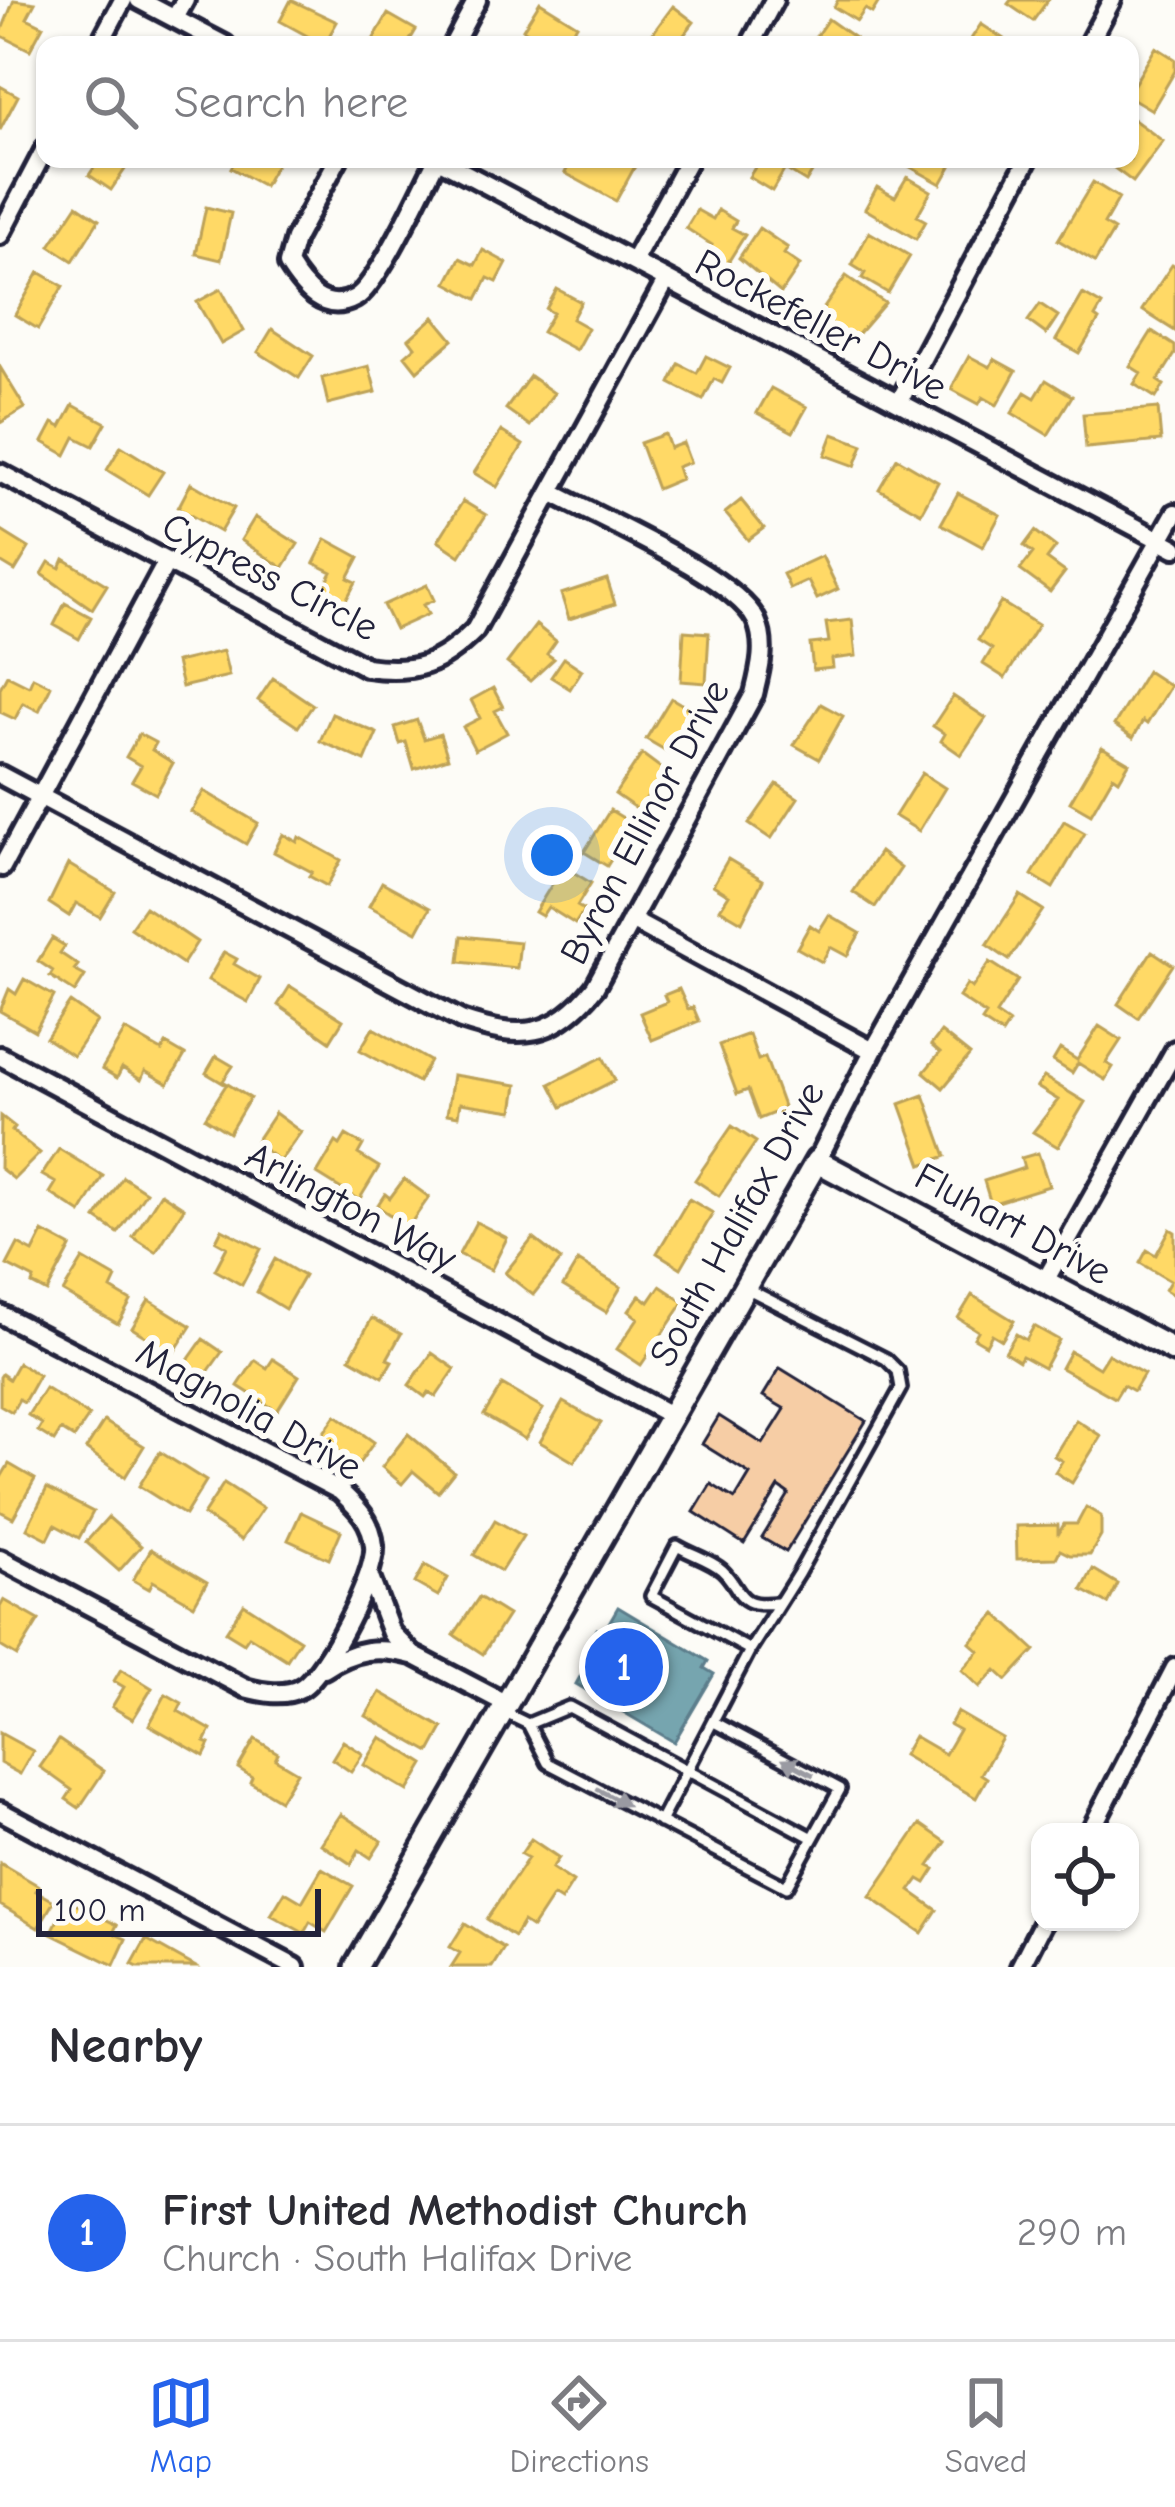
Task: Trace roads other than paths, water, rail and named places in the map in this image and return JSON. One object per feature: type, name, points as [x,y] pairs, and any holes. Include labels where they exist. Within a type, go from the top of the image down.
[{"type":"street","points":[[104,36],[123,0]]},
{"type":"street","points":[[139,0],[208,36]]},
{"type":"street","points":[[175,18],[185,0]]},
{"type":"street","points":[[458,36],[477,0]]},
{"type":"street","points":[[755,36],[774,0]]},
{"type":"street","points":[[1093,36],[1112,0]]},
{"type":"street","points":[[0,235],[36,166]]},
{"type":"street","points":[[333,168],[295,239],[288,265],[305,292],[331,304],[358,298],[433,168]]},
{"type":"street","name":"Rockefeller Drive","points":[[455,168],[1167,544]]},
{"type":"street","points":[[633,262],[684,168]]},
{"type":"street","points":[[899,403],[1023,168]]},
{"type":"street","name":"Cypress Circle","points":[[0,473],[366,668],[395,672],[428,665],[453,652],[475,630],[666,281]]},
{"type":"street","name":"Byron Ellinor Drive","points":[[0,775],[461,1020],[497,1032],[547,1029],[582,1003],[631,920],[754,694],[762,648],[758,624],[731,590],[551,492]]},
{"type":"street","name":"South Halifax Drive","points":[[356,1967],[817,1161],[873,1051],[1167,544],[1175,513]]},
{"type":"street","points":[[2,867],[167,561]]},
{"type":"street","points":[[631,920],[873,1051]]},
{"type":"street","points":[[1045,1281],[1175,1050]]},
{"type":"street","name":"Arlington Way","points":[[0,1056],[672,1416]]},
{"type":"street","name":"Fluhart Drive","points":[[817,1161],[1175,1351]]},
{"type":"street","name":"Magnolia Drive","points":[[0,1314],[340,1492],[368,1520],[375,1551],[369,1575]]},
{"type":"street","points":[[0,1558],[245,1688],[289,1692],[305,1686],[344,1656],[364,1650],[386,1648],[413,1655]]},
{"type":"street","points":[[320,1671],[369,1575]]},
{"type":"street","points":[[369,1575],[391,1633],[413,1655],[503,1707]]},
{"type":"street","points":[[1095,1823],[1175,1668]]},
{"type":"street","points":[[0,1810],[296,1967]]},
{"type":"street","points":[[1020,1967],[1038,1931]]},
{"type":"lane","points":[[660,1822],[750,1651],[901,1388],[898,1371],[886,1359],[744,1287]]},
{"type":"lane","points":[[750,1651],[651,1596],[677,1546],[724,1572],[741,1597],[777,1603]]},
{"type":"lane","points":[[503,1707],[528,1724],[548,1763],[786,1887],[840,1789],[713,1722]]},
{"type":"lane","points":[[528,1724],[569,1707],[813,1838]]},
{"type":"place","name":"First United Methodist Church","points":[[624,1667]]}]
